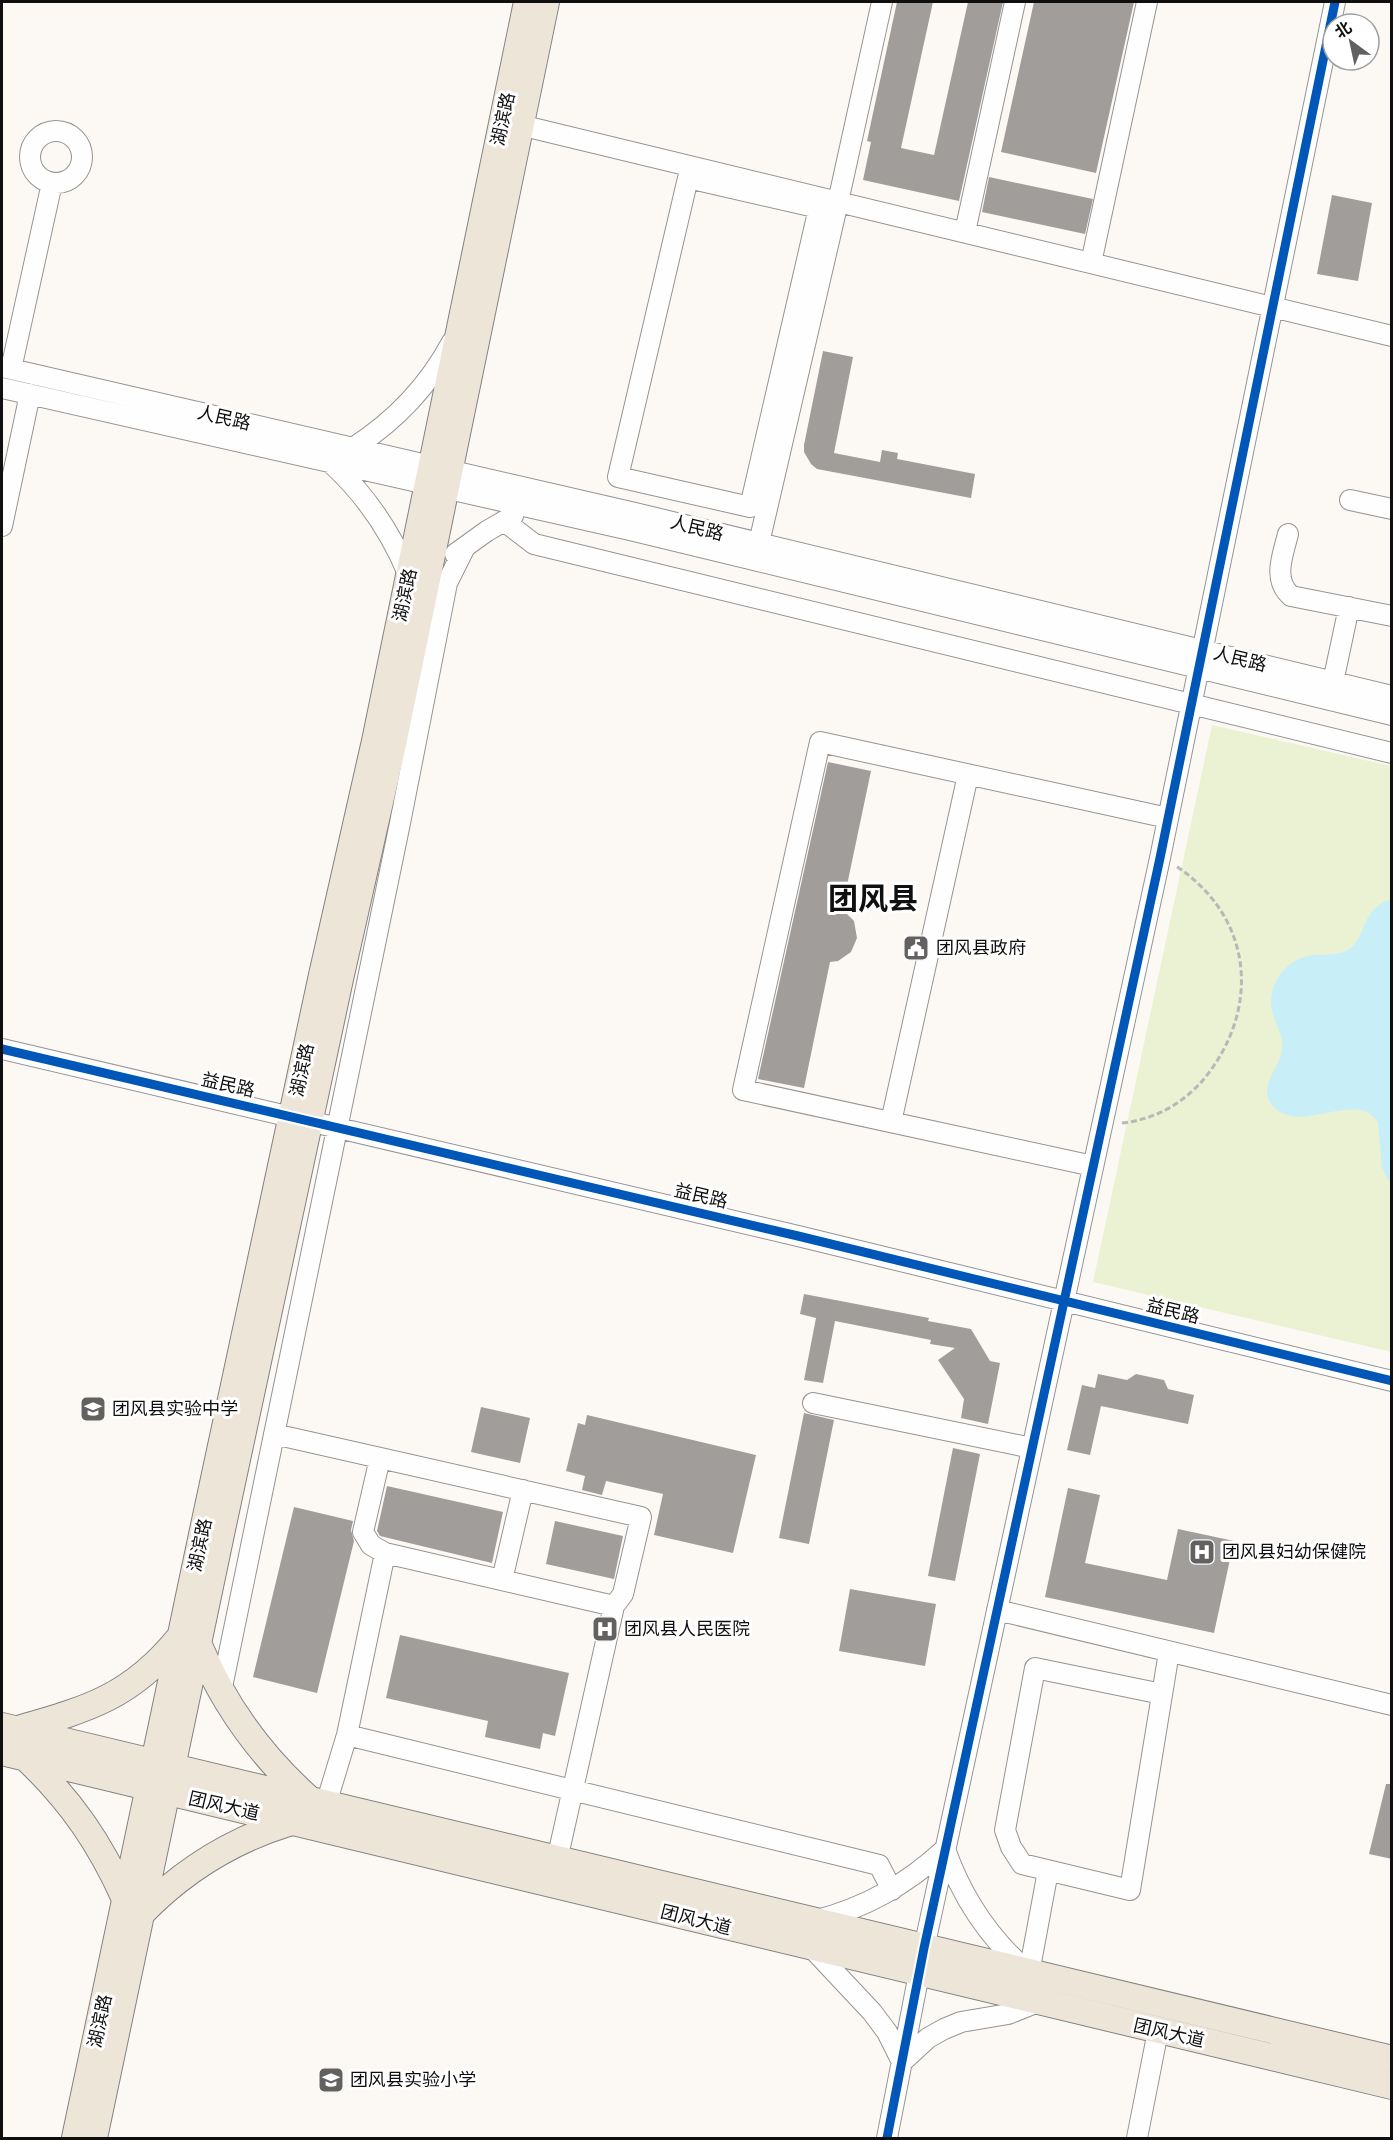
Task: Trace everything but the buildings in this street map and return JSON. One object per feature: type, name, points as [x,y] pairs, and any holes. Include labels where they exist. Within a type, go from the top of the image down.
[{"type":"main road","name":"湖滨路","points":[[438,477],[461,323],[527,2]]},
{"type":"main road","name":"湖滨路","points":[[94,2139],[133,1907],[300,1119],[372,752],[418,578],[438,477],[520,125],[546,2]]},
{"type":"main road","points":[[9,1728],[78,1712],[123,1690],[189,1639],[235,1716],[269,1760],[318,1802]]},
{"type":"main road","name":"团风大道","points":[[9,1728],[1392,2060]]},
{"type":"main road","name":"团风大道","points":[[2,1752],[1392,2086]]},
{"type":"main road","points":[[27,1759],[66,1798],[83,1820],[133,1907],[173,1883],[209,1857],[249,1837],[291,1822]]},
{"type":"main road","name":"湖滨路","points":[[75,2139],[133,1907]]},
{"type":"street","points":[[759,543],[882,2]]},
{"type":"street","points":[[965,232],[1015,2]]},
{"type":"street","points":[[1091,263],[1147,2]]},
{"type":"street","points":[[887,2139],[924,1947],[1160,858],[1335,2]]},
{"type":"street","points":[[520,125],[1392,336]]},
{"type":"street","points":[[688,178],[819,208],[750,507],[618,477],[688,178]]},
{"type":"street","points":[[6,368],[52,183]]},
{"type":"street","points":[[352,448],[386,425],[416,397],[441,362],[461,323]]},
{"type":"street","name":"人民路","points":[[6,368],[352,448],[529,508],[1200,659],[1333,682],[1392,696]]},
{"type":"street","name":"人民路","points":[[2,388],[331,463],[438,477],[759,543],[1200,659],[1392,715]]},
{"type":"street","points":[[2,526],[30,394]]},
{"type":"street","points":[[331,463],[362,494],[418,578],[504,521],[529,508]]},
{"type":"street","points":[[1350,501],[1392,509]]},
{"type":"street","points":[[504,521],[534,544],[1392,753]]},
{"type":"street","points":[[1288,534],[1279,575],[1291,596],[1392,616]]},
{"type":"street","points":[[221,1692],[447,582],[465,547]]},
{"type":"street","points":[[1333,682],[1349,608]]},
{"type":"street","points":[[1093,1166],[743,1090],[820,742],[1168,818]]},
{"type":"street","points":[[891,1122],[968,775]]},
{"type":"street","name":"益民路","points":[[2,1049],[1392,1381]]},
{"type":"street","points":[[813,1403],[1032,1448]]},
{"type":"street","points":[[274,1434],[640,1517],[623,1594],[614,1606],[557,1860]]},
{"type":"street","points":[[380,1458],[363,1533],[371,1545],[385,1553],[614,1606]]},
{"type":"street","points":[[502,1580],[523,1490]]},
{"type":"street","points":[[318,1802],[347,1735],[385,1553]]},
{"type":"street","points":[[997,1610],[1392,1705]]},
{"type":"street","points":[[1162,1694],[1035,1668],[1005,1830],[1011,1847],[1022,1864],[1130,1890],[1169,1652]]},
{"type":"street","points":[[347,1735],[879,1865],[892,1890]]},
{"type":"street","points":[[813,1921],[854,1909],[892,1890],[911,1878],[945,1849]]},
{"type":"street","points":[[945,1849],[960,1888],[982,1923],[1012,1958],[1029,1973]]},
{"type":"street","points":[[1029,1973],[1048,1871]]},
{"type":"street","points":[[811,1947],[872,2012],[887,2032],[902,2062]]},
{"type":"street","points":[[902,2062],[928,2038],[944,2029],[970,2020],[1008,2014],[1038,2002]]},
{"type":"street","points":[[1137,2139],[1158,2031]]},
{"type":"path","points":[[1102,1124],[1143,1119],[1156,1115],[1183,1100],[1205,1079],[1224,1050],[1238,1015],[1242,997],[1241,964],[1233,933],[1226,918],[1207,891],[1193,878],[1160,858]]},
{"type":"green space","points":[[1212,725],[1391,766],[1391,1352],[1093,1282]]},
{"type":"water","points":[[1392,899],[1391,1185],[1382,1168],[1378,1122],[1370,1114],[1364,1111],[1341,1110],[1304,1117],[1292,1116],[1281,1113],[1272,1105],[1267,1091],[1282,1050],[1281,1038],[1271,1007],[1272,992],[1279,977],[1297,960],[1313,955],[1337,954],[1349,949],[1355,944],[1374,910]]},
{"type":"cycle path","points":[[887,2138],[924,1948],[1160,858],[1335,2]]},
{"type":"cycle path","points":[[2,1049],[798,1236],[1392,1381]]},
{"type":"place","name":"团风县政府","points":[[916,948]]},
{"type":"place","name":"团风县实验中学","points":[[93,1409]]},
{"type":"place","name":"团风县妇幼保健院","points":[[1202,1552]]},
{"type":"place","name":"团风县人民医院","points":[[605,1629]]},
{"type":"place","name":"团风县实验小学","points":[[331,2080]]},
{"type":"district","name":"团风县","points":[[873,899]]}]
